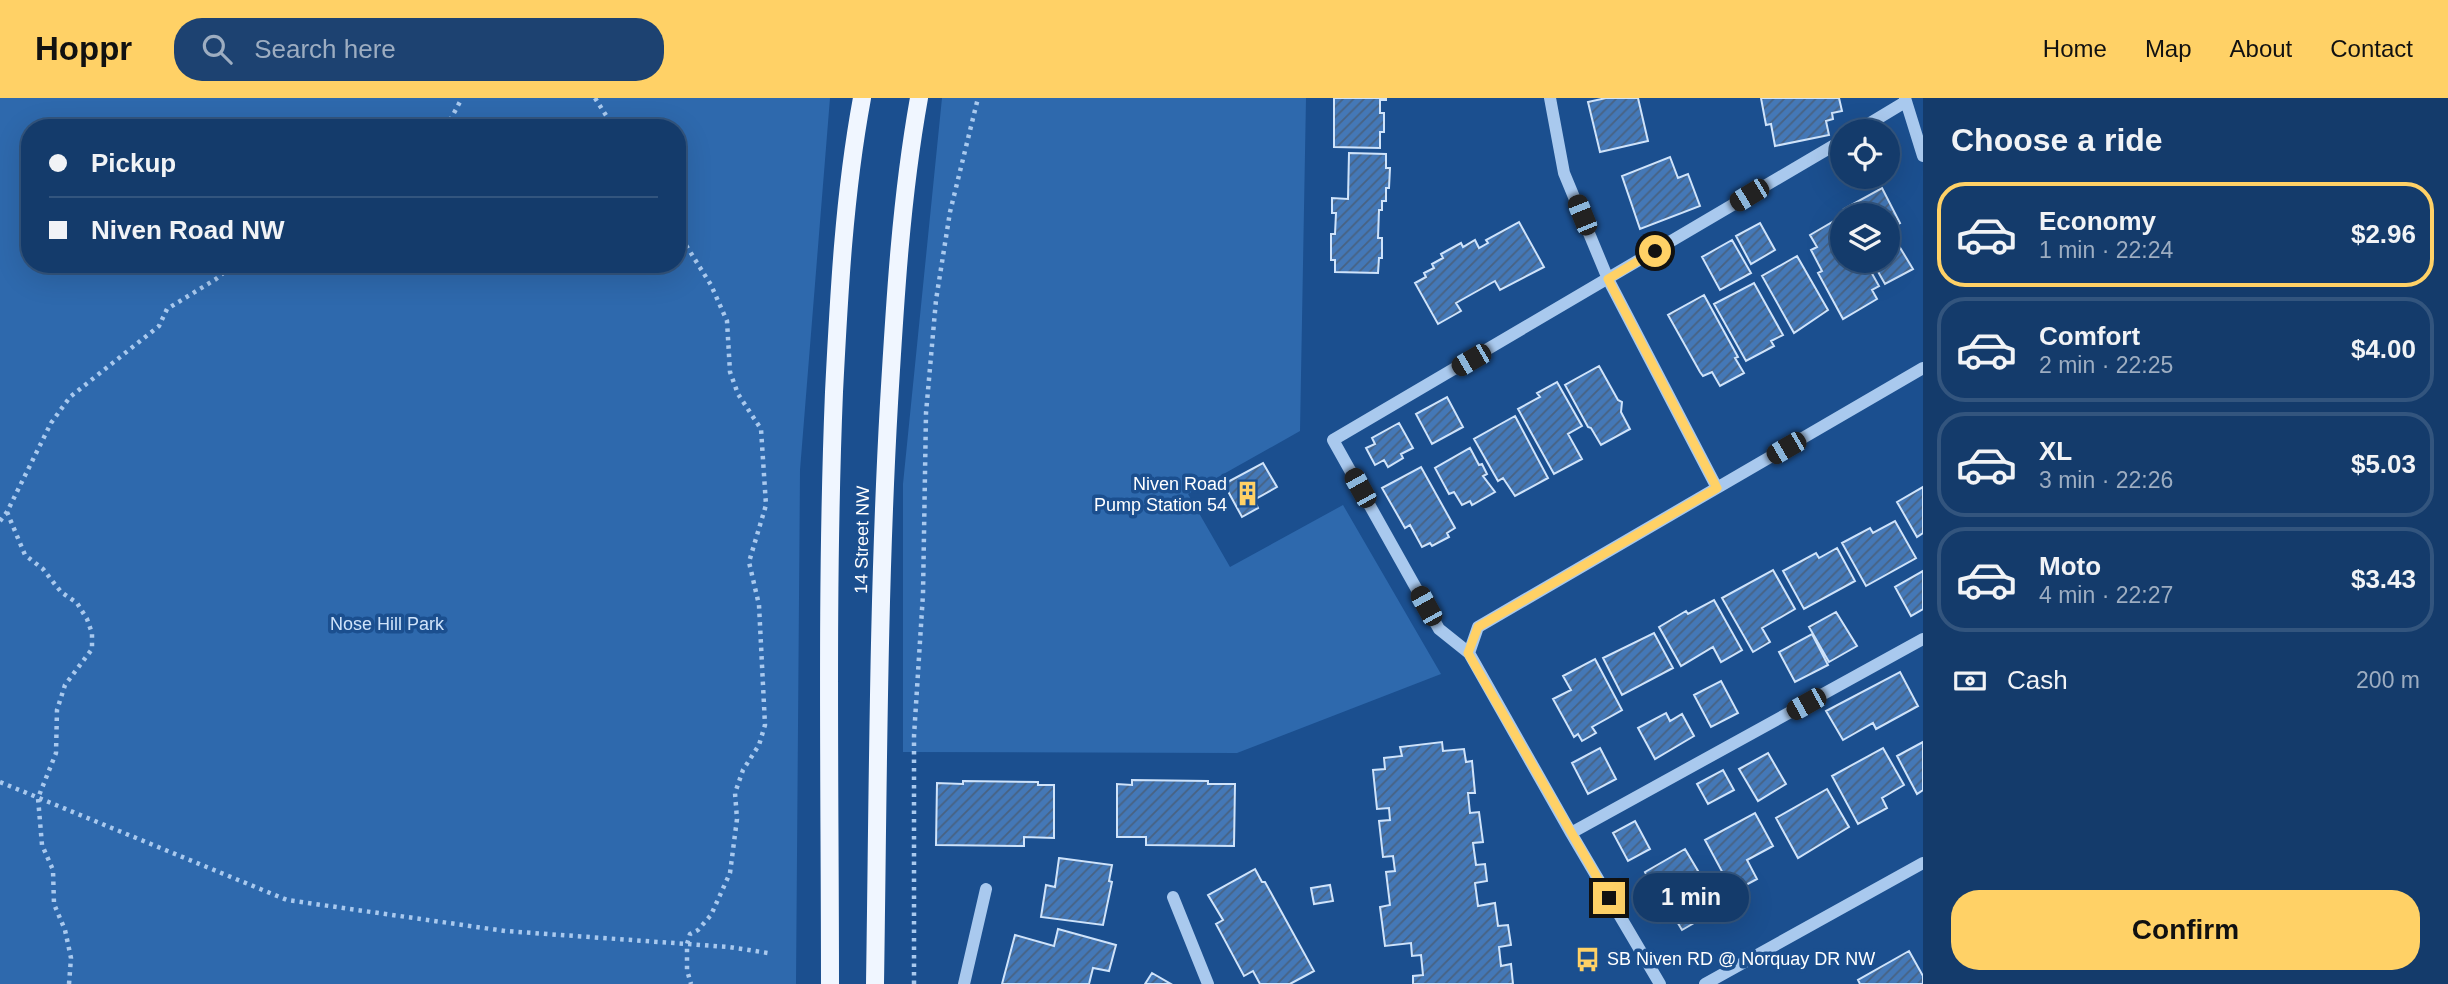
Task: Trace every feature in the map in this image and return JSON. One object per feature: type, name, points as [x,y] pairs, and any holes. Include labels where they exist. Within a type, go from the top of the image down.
[{"type":"main road","name":"14 Street NW","points":[[830,984],[830,494],[838,305],[855,136],[862,98]]},
{"type":"main road","name":"14 Street NW","points":[[874,984],[884,490],[894,305],[911,143],[919,98]]},
{"type":"street","points":[[1550,98],[1564,173],[1608,279],[1717,488]]},
{"type":"street","points":[[1876,119],[1905,100],[1923,156]]},
{"type":"street","points":[[1660,984],[1468,653],[1439,629],[1333,440],[1830,147]]},
{"type":"street","points":[[1468,653],[1478,627],[1923,368]]},
{"type":"street","points":[[1571,833],[1923,639]]},
{"type":"street","points":[[1705,984],[1923,863]]},
{"type":"street","points":[[964,984],[986,889]]},
{"type":"street","points":[[1173,897],[1208,984]]},
{"type":"path","points":[[451,119],[462,98]]},
{"type":"path","points":[[596,98],[609,119]]},
{"type":"path","points":[[914,984],[914,736],[923,594],[926,413],[936,300],[946,237],[978,98]]},
{"type":"path","points":[[686,246],[710,285],[727,321],[730,372],[738,394],[761,429],[766,505],[749,562],[759,605],[765,725],[759,745],[743,770],[735,793],[737,819],[730,873],[712,915],[698,930],[690,934],[687,944],[685,954],[691,984]]},
{"type":"path","points":[[0,521],[51,424],[70,397],[159,326],[167,309],[223,273]]},
{"type":"path","points":[[7,512],[25,555],[43,569],[61,592],[77,603],[92,634],[92,649],[65,685],[57,710],[56,753],[38,798],[42,845],[53,870],[54,904],[65,930],[71,958],[69,984]]},
{"type":"path","points":[[0,782],[287,900],[505,931],[687,944],[768,953]]},
{"type":"green space","name":"Nose Hill Park","points":[[0,98],[830,98],[800,470],[796,984],[0,984]]},
{"type":"green space","points":[[942,98],[1306,98],[1300,431],[1188,494],[1230,567],[1343,505],[1441,674],[1237,753],[903,752],[903,484]]},
{"type":"building","points":[[1334,98],[1386,98],[1380,100],[1380,113],[1384,113],[1384,132],[1380,132],[1380,148],[1334,147]]},
{"type":"building","points":[[1606,98],[1638,98],[1648,141],[1600,152],[1588,102]]},
{"type":"building","points":[[1761,98],[1839,98],[1842,111],[1832,113],[1833,119],[1826,121],[1829,135],[1775,146],[1771,124],[1766,125]]},
{"type":"building","points":[[1349,153],[1386,154],[1386,168],[1390,168],[1386,201],[1382,201],[1382,210],[1379,210],[1378,238],[1382,238],[1382,258],[1379,258],[1378,273],[1335,272],[1335,260],[1331,260],[1331,234],[1335,234],[1336,213],[1332,213],[1332,198],[1348,199]]},
{"type":"building","points":[[1670,157],[1678,178],[1688,174],[1700,206],[1640,229],[1622,176]]},
{"type":"building","points":[[1883,189],[1890,203],[1855,203]]},
{"type":"building","points":[[1519,222],[1544,267],[1500,290],[1495,281],[1456,303],[1461,311],[1438,324],[1415,283],[1426,277],[1424,273],[1434,268],[1432,264],[1443,258],[1441,254],[1461,243],[1463,247],[1475,240],[1479,248],[1488,243],[1486,240]]},
{"type":"building","points":[[1760,223],[1775,250],[1751,264],[1736,236]]},
{"type":"building","points":[[1830,223],[1830,273],[1872,273],[1879,286],[1872,290],[1877,299],[1843,319],[1818,273],[1822,271],[1811,250],[1817,247],[1810,235]]},
{"type":"building","points":[[1732,240],[1751,273],[1720,290],[1702,257]]},
{"type":"building","points":[[1900,248],[1913,269],[1885,284],[1879,273],[1900,273]]},
{"type":"building","points":[[1797,256],[1828,310],[1794,333],[1762,276]]},
{"type":"building","points":[[1754,283],[1783,335],[1771,341],[1774,346],[1746,361],[1714,304]]},
{"type":"building","points":[[1704,295],[1744,373],[1720,386],[1712,372],[1703,376],[1700,372],[1668,315]]},
{"type":"building","points":[[1599,366],[1618,400],[1622,402],[1621,412],[1630,429],[1601,445],[1565,385]]},
{"type":"building","points":[[1557,382],[1582,426],[1568,434],[1582,459],[1554,474],[1518,409],[1540,397],[1537,393]]},
{"type":"building","points":[[1447,397],[1463,427],[1432,444],[1416,414]]},
{"type":"building","points":[[1515,416],[1548,478],[1515,496],[1503,478],[1498,481],[1474,439]]},
{"type":"building","points":[[1399,423],[1413,448],[1401,454],[1403,458],[1388,467],[1384,460],[1375,465],[1366,448],[1375,444],[1372,438]]},
{"type":"building","points":[[1470,448],[1487,474],[1483,476],[1495,492],[1472,505],[1470,501],[1462,505],[1454,492],[1449,494],[1435,468]]},
{"type":"building","name":"Niven Road Pump Station 54","points":[[1263,463],[1277,487],[1254,500],[1258,508],[1242,517],[1224,484]]},
{"type":"building","points":[[1421,467],[1455,528],[1447,533],[1449,537],[1432,546],[1430,543],[1422,547],[1410,525],[1405,528],[1382,488]]},
{"type":"building","points":[[1923,487],[1923,533],[1917,537],[1897,502]]},
{"type":"building","points":[[1895,521],[1916,558],[1866,586],[1842,543],[1870,528],[1873,533]]},
{"type":"building","points":[[1837,548],[1855,581],[1804,609],[1783,571],[1816,553],[1819,558]]},
{"type":"building","points":[[1773,570],[1795,609],[1762,628],[1770,642],[1753,652],[1722,598]]},
{"type":"building","points":[[1923,571],[1923,609],[1911,616],[1895,587]]},
{"type":"building","points":[[1714,600],[1742,650],[1721,662],[1713,647],[1681,666],[1659,627],[1686,611],[1688,614]]},
{"type":"building","points":[[1836,612],[1857,646],[1829,662],[1809,627]]},
{"type":"building","points":[[1654,633],[1673,668],[1622,695],[1603,658]]},
{"type":"building","points":[[1812,634],[1828,665],[1795,682],[1779,652]]},
{"type":"building","points":[[1595,659],[1622,710],[1592,727],[1596,733],[1582,741],[1578,734],[1574,737],[1553,699],[1571,690],[1563,676]]},
{"type":"building","points":[[1900,672],[1918,706],[1876,729],[1873,723],[1843,740],[1826,711]]},
{"type":"building","points":[[1721,681],[1738,713],[1711,727],[1694,695]]},
{"type":"building","points":[[1666,713],[1670,721],[1682,714],[1694,736],[1655,759],[1638,728]]},
{"type":"building","points":[[1442,742],[1443,751],[1464,749],[1466,762],[1472,761],[1475,793],[1468,793],[1470,813],[1479,812],[1483,842],[1473,843],[1476,865],[1485,864],[1487,881],[1475,883],[1478,906],[1495,903],[1498,926],[1508,925],[1511,945],[1499,947],[1501,966],[1511,964],[1513,984],[1413,984],[1413,976],[1423,975],[1421,955],[1412,956],[1411,943],[1385,946],[1380,907],[1390,905],[1386,872],[1395,871],[1393,856],[1383,857],[1379,821],[1390,820],[1389,808],[1377,809],[1373,770],[1385,769],[1384,758],[1402,756],[1400,747]]},
{"type":"building","points":[[1923,742],[1923,790],[1917,794],[1897,756]]},
{"type":"building","points":[[1600,748],[1616,779],[1588,794],[1572,763]]},
{"type":"building","points":[[1883,748],[1904,785],[1882,798],[1887,808],[1858,824],[1832,776]]},
{"type":"building","points":[[1768,753],[1786,784],[1758,801],[1739,769]]},
{"type":"building","points":[[1723,770],[1734,790],[1708,804],[1697,784]]},
{"type":"building","points":[[1132,780],[1235,784],[1234,846],[1146,845],[1146,837],[1117,837],[1117,784],[1132,785]]},
{"type":"building","points":[[963,781],[1038,782],[1038,785],[1054,785],[1054,838],[1024,837],[1024,846],[936,845],[937,783],[963,784]]},
{"type":"building","points":[[1827,789],[1849,827],[1798,858],[1776,818]]},
{"type":"building","points":[[1755,813],[1773,846],[1747,860],[1757,879],[1733,892],[1705,840]]},
{"type":"building","points":[[1635,821],[1650,849],[1628,861],[1613,833]]},
{"type":"building","points":[[1685,849],[1720,908],[1682,930],[1670,910],[1668,912],[1645,872]]},
{"type":"building","points":[[1059,858],[1112,865],[1109,881],[1112,882],[1103,925],[1041,917],[1046,885],[1055,887]]},
{"type":"building","points":[[1255,869],[1262,882],[1265,882],[1314,971],[1290,984],[1260,984],[1253,971],[1244,976],[1216,924],[1223,920],[1208,895]]},
{"type":"building","points":[[1330,885],[1333,901],[1314,904],[1311,888]]},
{"type":"building","points":[[1058,929],[1116,945],[1109,971],[1093,968],[1089,984],[1002,984],[1015,935],[1054,946]]},
{"type":"building","points":[[1909,951],[1923,976],[1923,984],[1860,984],[1858,980]]},
{"type":"building","points":[[1152,973],[1171,984],[1145,984]]},
{"type":"place","name":"Niven Road Pump Station 54","points":[[1247,494]]},
{"type":"place","name":"SB Niven RD @ Norquay DR NW","points":[[1587,959]]},
{"type":"route","points":[[1609,898],[1468,653],[1478,627],[1717,488],[1608,279],[1655,251]]}]
